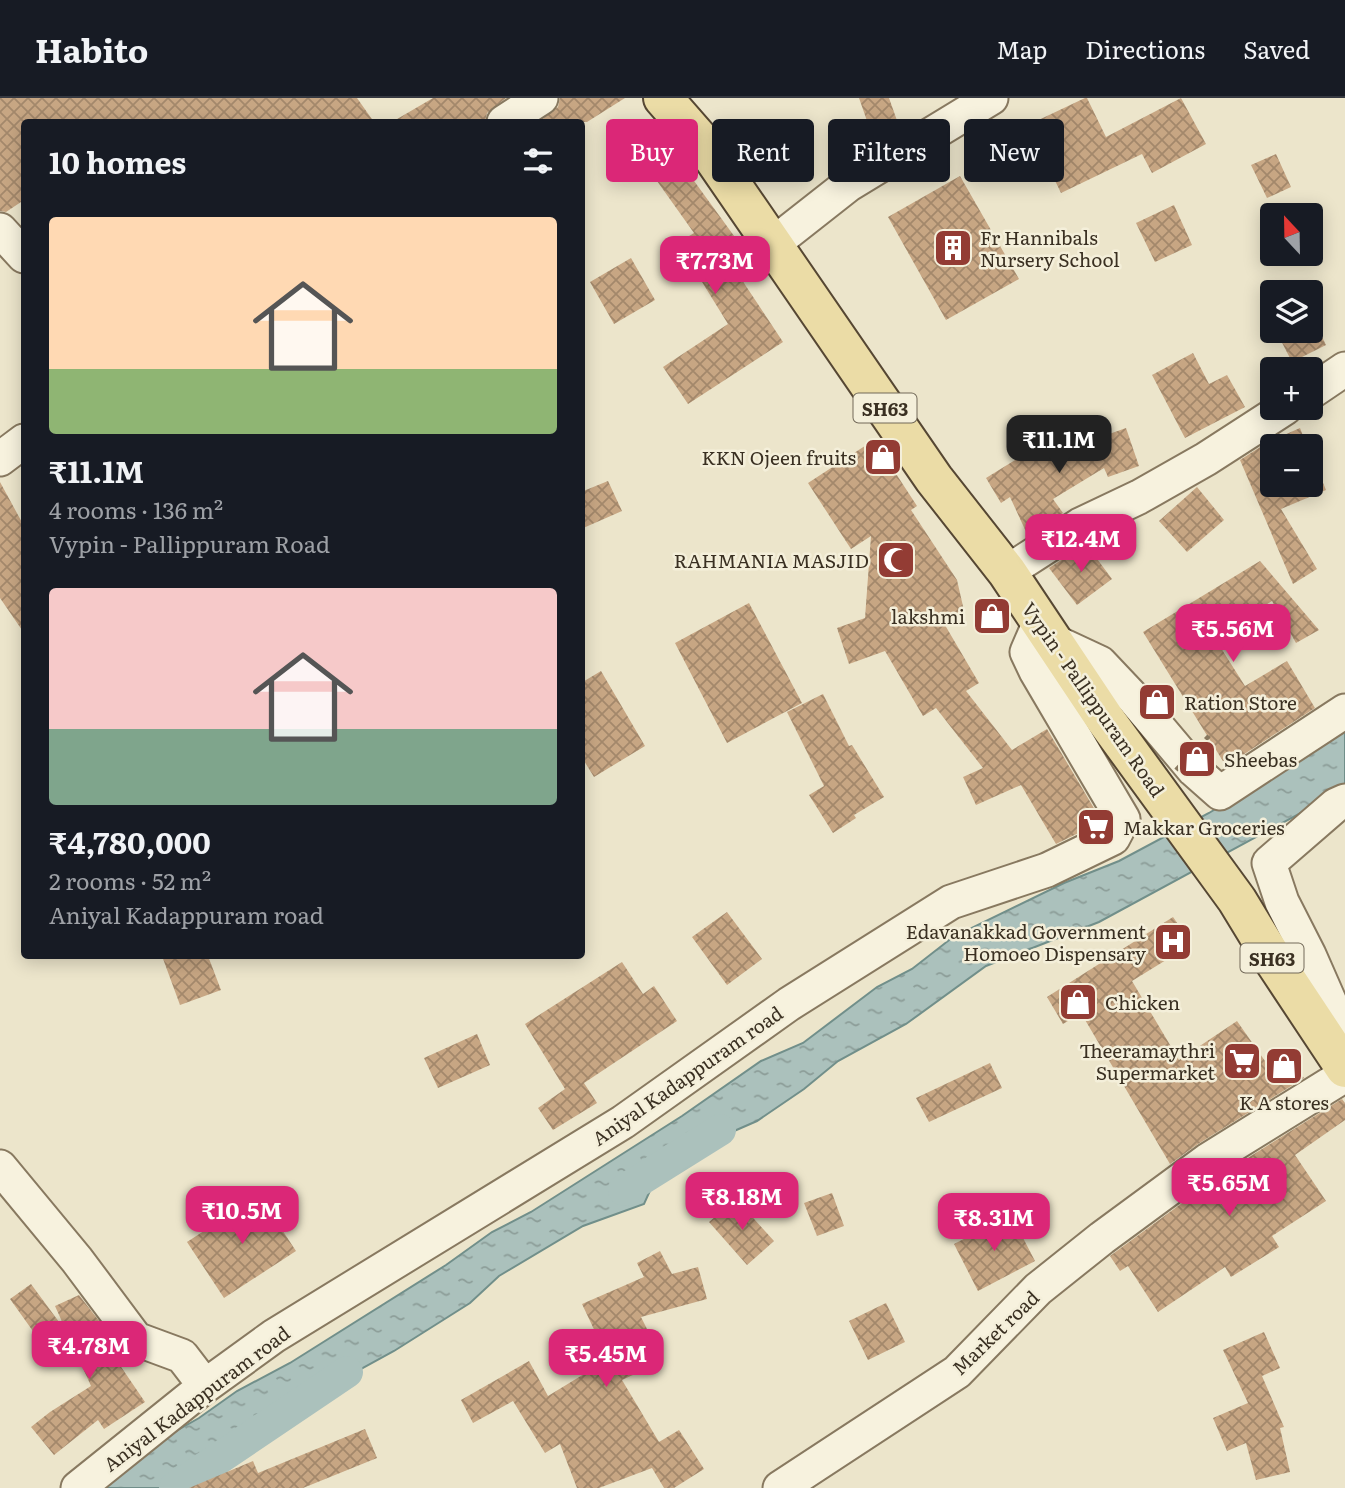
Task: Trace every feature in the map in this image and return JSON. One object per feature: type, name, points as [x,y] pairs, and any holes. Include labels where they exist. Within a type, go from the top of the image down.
[{"type":"main road","name":"Vypin - Pallippuram Road","points":[[663,98],[705,146],[934,479],[1007,572],[1105,719],[1237,900],[1343,1067]]},
{"type":"street","points":[[510,119],[541,98]]},
{"type":"street","points":[[773,244],[848,185],[991,98]]},
{"type":"street","points":[[0,230],[21,253]]},
{"type":"street","points":[[1323,384],[1345,369]]},
{"type":"street","points":[[1007,572],[1080,525],[1139,497],[1267,420]]},
{"type":"street","points":[[0,458],[21,443]]},
{"type":"street","points":[[1047,632],[1100,663],[1194,770],[1220,793],[1345,711]]},
{"type":"street","name":"Aniyal Kadappuram road","points":[[78,1488],[205,1386],[274,1336],[623,1122],[789,1004],[951,902],[1047,870],[1113,838],[1123,819],[1027,652],[1047,632]]},
{"type":"street","points":[[1343,1067],[1342,1030],[1282,902],[1269,863],[1336,805],[1345,801]]},
{"type":"street","name":"Market road","points":[[779,1488],[957,1371],[1038,1289],[1208,1160],[1343,1067]]},
{"type":"street","points":[[0,1167],[77,1260],[136,1339],[182,1356],[205,1386]]},
{"type":"path","points":[[1176,770],[1209,736]]},
{"type":"water","points":[[1345,730],[1345,789],[1099,922],[986,966],[906,1024],[838,1061],[804,1089],[757,1121],[663,1162],[644,1204],[583,1226],[499,1276],[470,1303],[394,1351],[255,1427],[198,1468],[183,1488],[90,1488],[148,1447],[199,1418],[237,1391],[290,1363],[446,1265],[492,1232],[531,1212],[682,1116],[761,1061],[803,1043],[877,987],[912,969],[953,937],[1064,883],[1119,861],[1209,813]]},
{"type":"building","points":[[0,98],[357,98],[372,119],[21,119],[21,202],[6,212],[0,211]]},
{"type":"building","points":[[433,98],[506,98],[487,113],[486,119],[397,119]]},
{"type":"building","points":[[560,98],[625,98],[587,122],[585,119],[543,119],[558,107]]},
{"type":"building","points":[[859,98],[889,98],[896,119],[866,119]]},
{"type":"building","points":[[1087,98],[1106,137],[1181,98],[1206,144],[1152,173],[1142,154],[1061,193],[1056,182],[1064,182],[1064,119],[1041,119]]},
{"type":"building","points":[[1276,154],[1291,187],[1267,198],[1251,165]]},
{"type":"building","name":"Fr Hannibals Nursery School","points":[[960,176],[1019,279],[946,320],[888,217]]},
{"type":"building","points":[[658,182],[695,182],[737,240],[722,250],[783,342],[688,404],[663,367],[728,324],[678,243],[694,233]]},
{"type":"building","points":[[1174,205],[1192,245],[1155,262],[1136,223]]},
{"type":"building","points":[[631,258],[655,300],[614,324],[590,282]]},
{"type":"building","points":[[1323,339],[1326,345],[1302,357],[1289,357],[1282,343],[1323,343]]},
{"type":"building","points":[[1193,353],[1209,384],[1227,375],[1245,407],[1185,438],[1152,375]]},
{"type":"building","points":[[1126,428],[1139,466],[1108,477],[1104,468],[1053,499],[1063,513],[1028,536],[1010,497],[1001,503],[986,478],[1038,446],[1045,458],[1080,437],[1084,443]]},
{"type":"building","points":[[1300,428],[1302,434],[1286,434]]},
{"type":"building","points":[[874,440],[917,506],[911,510],[957,580],[965,615],[942,620],[979,683],[966,691],[1012,750],[1047,729],[1101,820],[1099,823],[1056,844],[1021,785],[976,805],[963,777],[983,768],[936,708],[923,716],[885,651],[849,664],[837,628],[865,618],[871,536],[851,549],[808,483]]},
{"type":"building","points":[[1260,447],[1260,497],[1309,497],[1281,509],[1317,569],[1293,584],[1240,460]]},
{"type":"building","points":[[608,481],[622,511],[585,527],[585,490]]},
{"type":"building","points":[[0,482],[21,520],[21,629],[0,598]]},
{"type":"building","points":[[1197,487],[1224,520],[1187,552],[1159,521]]},
{"type":"building","points":[[1086,544],[1112,579],[1077,605],[1049,568]]},
{"type":"building","points":[[1260,561],[1319,630],[1296,643],[1272,601],[1214,637],[1245,686],[1287,661],[1315,708],[1226,766],[1143,632]]},
{"type":"building","points":[[749,603],[802,703],[727,743],[675,643]]},
{"type":"building","points":[[601,671],[645,746],[594,777],[585,762],[585,681]]},
{"type":"building","points":[[823,694],[849,746],[852,745],[884,797],[854,815],[856,818],[833,833],[809,795],[824,786],[787,712]]},
{"type":"building","points":[[727,912],[762,959],[727,985],[692,937]]},
{"type":"building","points":[[1173,917],[1192,944],[1132,981],[1179,1060],[1237,1021],[1265,1061],[1282,1048],[1304,1078],[1170,1164],[1081,1013],[1063,1024],[1047,997]]},
{"type":"building","points":[[163,959],[209,959],[221,990],[180,1005]]},
{"type":"building","points":[[622,962],[643,994],[654,986],[677,1021],[584,1083],[597,1103],[553,1130],[538,1108],[565,1089],[525,1024]]},
{"type":"building","points":[[477,1034],[490,1065],[438,1088],[424,1058]]},
{"type":"building","points":[[990,1063],[1002,1088],[929,1122],[916,1098]]},
{"type":"building","points":[[1342,1099],[1345,1103],[1345,1120],[1295,1155],[1326,1201],[1272,1236],[1279,1247],[1231,1277],[1225,1267],[1158,1312],[1128,1266],[1120,1271],[1110,1256],[1219,1176]]},
{"type":"building","points":[[832,1193],[844,1226],[817,1236],[804,1203]]},
{"type":"building","points":[[259,1195],[296,1251],[224,1298],[187,1242]]},
{"type":"building","points":[[736,1199],[774,1241],[747,1265],[709,1222]]},
{"type":"building","points":[[1011,1215],[1035,1261],[978,1291],[954,1244]]},
{"type":"building","points":[[660,1251],[672,1274],[698,1267],[707,1299],[641,1317],[663,1361],[622,1380],[659,1442],[679,1430],[704,1469],[674,1488],[664,1488],[652,1468],[599,1488],[577,1488],[560,1444],[545,1453],[513,1401],[473,1423],[461,1400],[529,1361],[548,1396],[589,1371],[578,1351],[599,1340],[582,1304],[644,1277],[637,1263]]},
{"type":"building","points":[[31,1284],[62,1326],[40,1341],[10,1299]]},
{"type":"building","points":[[79,1295],[124,1353],[115,1358],[145,1402],[104,1429],[98,1420],[54,1455],[31,1427],[91,1386],[55,1306]]},
{"type":"building","points":[[886,1303],[905,1342],[868,1360],[849,1321]]},
{"type":"building","points":[[1264,1332],[1280,1368],[1262,1376],[1284,1427],[1280,1428],[1290,1472],[1256,1480],[1246,1443],[1227,1451],[1213,1418],[1248,1403],[1223,1350]]},
{"type":"building","points":[[365,1429],[377,1458],[303,1488],[189,1488],[253,1461],[258,1473]]},
{"type":"waterway","points":[[624,1190],[720,1130]]},
{"type":"waterway","points":[[175,1488],[347,1372]]},
{"type":"place","name":"Fr Hannibals Nursery School","points":[[953,248]]},
{"type":"place","name":"KKN Ojeen fruits","points":[[883,457]]},
{"type":"place","name":"RAHMANIA MASJID","points":[[896,560]]},
{"type":"place","name":"lakshmi","points":[[992,616]]},
{"type":"place","name":"Ration Store","points":[[1157,702]]},
{"type":"place","name":"Sheebas","points":[[1197,759]]},
{"type":"place","name":"Makkar Groceries","points":[[1096,827]]},
{"type":"place","name":"Edavanakkad Government Homoeo Dispensary","points":[[1173,942]]},
{"type":"place","name":"Chicken","points":[[1078,1002]]},
{"type":"place","name":"Theeramaythri Supermarket","points":[[1242,1061]]},
{"type":"place","name":"K A stores","points":[[1284,1066]]}]
